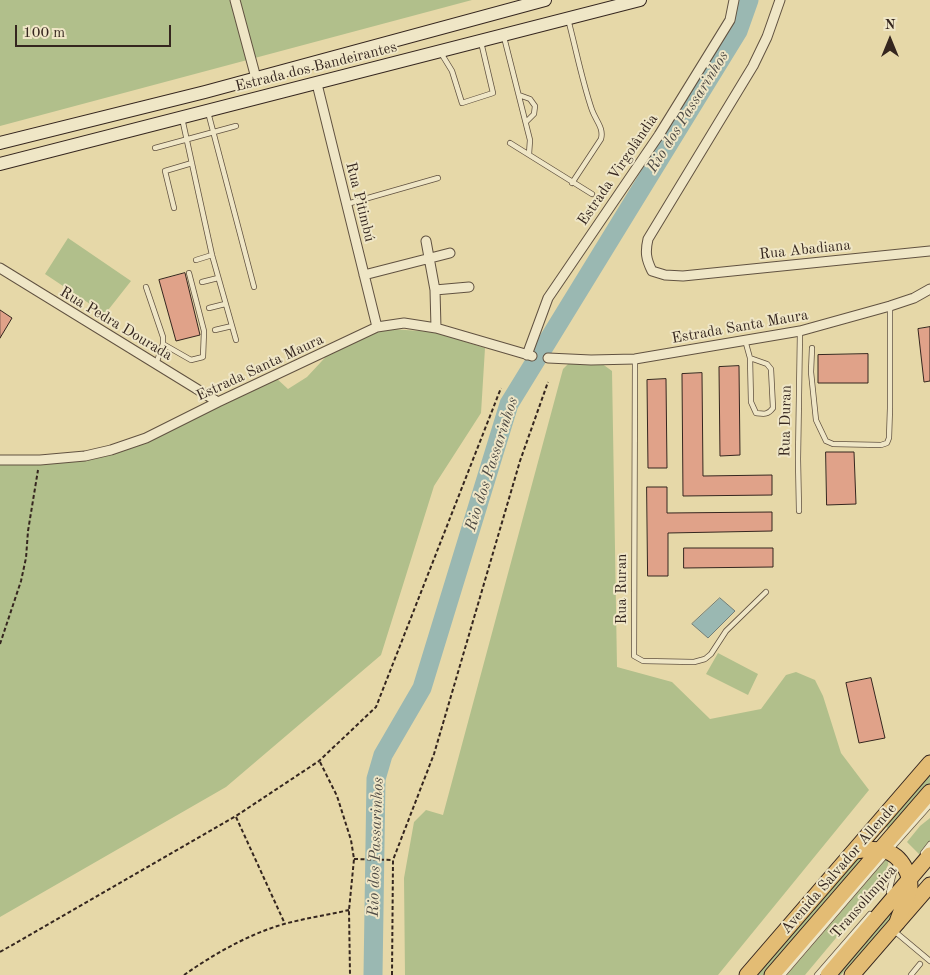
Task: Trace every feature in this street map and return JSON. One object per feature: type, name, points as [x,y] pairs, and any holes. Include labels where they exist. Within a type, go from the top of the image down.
[{"type":"main road","name":"Estrada dos Bandeirantes","points":[[0,143],[256,78],[545,0]]},
{"type":"main road","name":"Estrada dos Bandeirantes","points":[[0,164],[640,0]]},
{"type":"main road","points":[[434,30],[424,41],[425,47],[429,51],[440,52]]},
{"type":"main road","name":"Avenida Salvador Allende","points":[[747,975],[930,763]]},
{"type":"main road","name":"Avenida Salvador Allende","points":[[772,975],[889,853],[930,792]]},
{"type":"main road","points":[[855,851],[889,853],[907,873],[910,887],[908,896],[895,926]]},
{"type":"main road","points":[[828,975],[907,873],[924,856]]},
{"type":"main road","points":[[852,975],[928,892]]},
{"type":"street","points":[[235,0],[256,78]]},
{"type":"street","name":"Estrada Virgolândia","points":[[530,356],[548,298],[669,118],[730,20],[734,0]]},
{"type":"street","name":"Rua Abadiana","points":[[780,0],[768,37],[754,66],[648,239],[645,252],[652,271],[664,276],[683,276],[930,251]]},
{"type":"street","name":"Rua Pitimbú","points":[[317,84],[377,327]]},
{"type":"street","points":[[426,241],[435,290],[436,328]]},
{"type":"street","points":[[364,276],[450,253]]},
{"type":"street","name":"Rua Pedra Dourada","points":[[0,268],[218,402]]},
{"type":"street","points":[[435,290],[469,288]]},
{"type":"street","name":"Estrada Santa Maura","points":[[548,358],[591,360],[636,359],[800,331],[890,306],[914,298],[930,289]]},
{"type":"street","name":"Estrada Santa Maura","points":[[0,460],[40,460],[85,456],[111,450],[146,438],[377,327],[404,323],[436,328],[530,356]]},
{"type":"lane","points":[[568,19],[592,111],[603,134],[572,183]]},
{"type":"lane","points":[[504,36],[530,140],[529,154]]},
{"type":"lane","points":[[440,52],[452,71],[462,103],[493,93],[481,42]]},
{"type":"lane","points":[[518,95],[530,99],[535,106],[534,114],[526,122]]},
{"type":"lane","points":[[208,112],[254,287]]},
{"type":"lane","points":[[182,118],[212,255],[236,340]]},
{"type":"lane","points":[[155,148],[236,126]]},
{"type":"lane","points":[[510,143],[592,194]]},
{"type":"lane","points":[[174,208],[165,171],[192,163]]},
{"type":"lane","points":[[347,204],[438,178]]},
{"type":"lane","points":[[196,260],[212,255]]},
{"type":"lane","points":[[164,344],[191,360],[203,357],[204,331],[189,273]]},
{"type":"lane","points":[[202,282],[218,278]]},
{"type":"lane","points":[[146,287],[164,344],[156,364]]},
{"type":"lane","points":[[209,308],[225,304]]},
{"type":"lane","points":[[812,348],[811,372],[816,420],[826,441],[833,444],[880,445],[887,443],[889,438],[890,408],[890,306]]},
{"type":"lane","points":[[215,330],[232,326]]},
{"type":"lane","name":"Rua Duran","points":[[799,511],[800,331]]},
{"type":"lane","points":[[745,340],[750,358],[751,402],[756,413],[770,413],[773,408],[770,369],[767,364],[750,358]]},
{"type":"lane","name":"Rua Ruran","points":[[636,359],[634,656],[643,661],[694,662],[705,659],[714,650],[726,632],[766,592]]},
{"type":"lane","name":"Transolímpica","points":[[783,975],[930,805]]},
{"type":"lane","points":[[924,856],[930,844]]},
{"type":"lane","points":[[889,853],[894,875],[889,892]]},
{"type":"lane","name":"Transolímpica","points":[[884,898],[895,885]]},
{"type":"lane","name":"Transolímpica","points":[[817,975],[873,911]]},
{"type":"lane","points":[[895,926],[930,961]]},
{"type":"lane","points":[[911,975],[920,964]]},
{"type":"path","points":[[392,975],[393,860],[434,754],[520,461],[548,382]]},
{"type":"path","points":[[0,952],[236,816],[319,761],[376,706],[501,388]]},
{"type":"path","points":[[0,644],[21,581],[26,558],[28,531],[40,460]]},
{"type":"path","points":[[319,761],[337,796],[351,840],[354,859],[349,910],[350,975]]},
{"type":"path","points":[[236,816],[285,924]]},
{"type":"path","points":[[354,859],[393,860]]},
{"type":"path","points":[[184,975],[251,936],[285,924],[349,910]]},
{"type":"green space","points":[[0,0],[472,0],[0,126]]},
{"type":"green space","points":[[68,238],[131,281],[105,314],[45,274]]},
{"type":"green space","points":[[377,328],[434,332],[485,348],[481,413],[434,486],[381,655],[226,787],[0,917],[0,465],[95,459],[183,424],[275,377],[288,389],[307,377],[334,348]]},
{"type":"green space","points":[[570,362],[601,363],[612,371],[617,667],[672,682],[710,719],[761,709],[786,675],[796,672],[815,680],[823,696],[841,753],[869,790],[718,975],[405,975],[404,878],[414,822],[426,810],[443,815],[563,369]]},
{"type":"green space","points":[[718,653],[758,674],[748,695],[706,674]]},
{"type":"green space","points":[[930,770],[930,783],[890,830],[883,824]]},
{"type":"green space","points":[[930,818],[930,843],[920,855],[907,842],[920,826]]},
{"type":"green space","points":[[863,855],[862,861],[764,975],[758,975],[782,943],[852,861]]},
{"type":"green space","points":[[889,856],[888,865],[877,889],[805,975],[787,975]]},
{"type":"green space","points":[[890,913],[894,916],[841,975],[836,975]]},
{"type":"water","points":[[720,598],[735,611],[708,638],[692,624]]},
{"type":"building","points":[[185,273],[200,335],[176,341],[159,280]]},
{"type":"building","points":[[0,310],[12,318],[0,338]]},
{"type":"building","points":[[930,327],[930,381],[924,382],[918,329]]},
{"type":"building","points":[[868,354],[868,383],[818,383],[818,355]]},
{"type":"building","points":[[739,366],[740,455],[720,456],[719,367]]},
{"type":"building","points":[[702,373],[703,476],[772,475],[772,495],[683,496],[682,374]]},
{"type":"building","points":[[666,379],[667,468],[648,468],[647,380]]},
{"type":"building","points":[[826,452],[854,452],[856,504],[827,505]]},
{"type":"building","points":[[647,487],[667,487],[667,513],[772,512],[772,531],[668,533],[668,576],[648,576]]},
{"type":"building","points":[[684,548],[773,548],[773,567],[684,568]]},
{"type":"building","points":[[871,678],[885,738],[859,743],[846,683]]},
{"type":"waterway","name":"Rio dos Passarinhos","points":[[373,975],[376,779],[383,755],[422,688],[509,404],[738,31],[749,0]]}]
